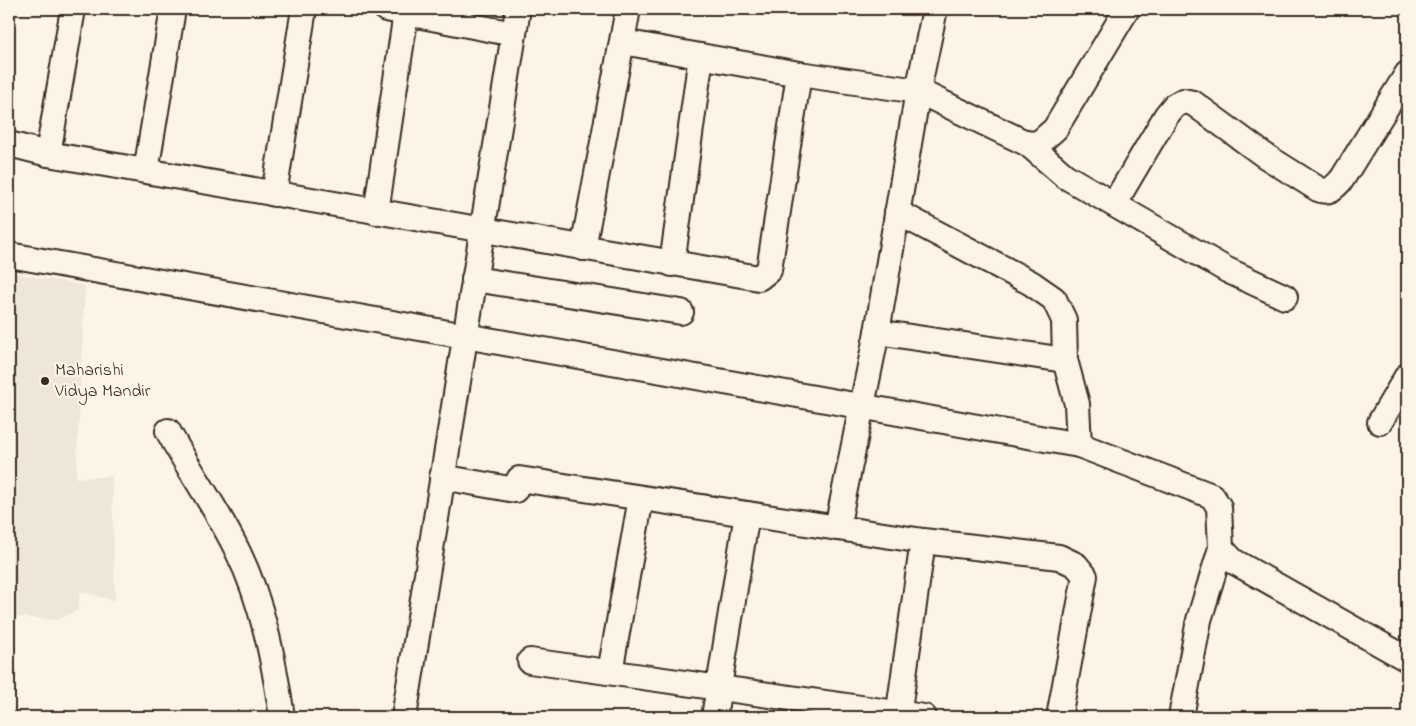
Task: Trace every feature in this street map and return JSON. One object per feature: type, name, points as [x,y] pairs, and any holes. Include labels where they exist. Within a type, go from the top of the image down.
[{"type":"street","points":[[48,154],[73,9]]},
{"type":"street","points":[[146,171],[173,9]]},
{"type":"street","points":[[274,194],[304,9]]},
{"type":"street","points":[[404,717],[518,9]]},
{"type":"street","points":[[583,248],[628,9]]},
{"type":"street","points":[[838,528],[860,407],[877,332],[918,91],[935,9]]},
{"type":"street","points":[[1028,144],[1039,143],[1054,129],[1127,9]]},
{"type":"street","points":[[376,212],[396,11],[514,34]]},
{"type":"street","points":[[623,42],[799,74],[918,91],[1028,144],[1065,176],[1227,270],[1285,297]]},
{"type":"street","points":[[672,264],[701,56]]},
{"type":"street","points":[[9,144],[48,154],[760,278],[770,270],[799,74]]},
{"type":"street","points":[[1114,204],[1166,116],[1174,106],[1183,101],[1193,103],[1264,155],[1318,189],[1324,192],[1330,191],[1342,179],[1407,74]]},
{"type":"street","points":[[897,212],[1031,283],[1054,299],[1064,320],[1065,360],[1076,397],[1079,445]]},
{"type":"street","points":[[9,255],[1079,445],[1212,496],[1219,507],[1222,548],[1200,620],[1181,717]]},
{"type":"street","points":[[474,279],[681,312]]},
{"type":"street","points":[[877,332],[1065,360]]},
{"type":"street","points":[[1380,422],[1407,376]]},
{"type":"street","points":[[168,431],[239,553],[259,606],[277,684],[282,717]]},
{"type":"street","points":[[442,477],[516,490],[519,479],[923,541],[1058,557],[1076,565],[1085,576],[1059,717]]},
{"type":"street","points":[[610,672],[641,498]]},
{"type":"street","points":[[714,717],[747,514]]},
{"type":"street","points":[[898,716],[923,541]]},
{"type":"street","points":[[1222,548],[1233,561],[1407,659]]},
{"type":"street","points":[[530,661],[898,716],[924,717]]},
{"type":"shaded area","name":"Maharishi Vidya Mandir","points":[[9,272],[85,286],[76,478],[112,476],[115,601],[80,591],[78,610],[58,620],[9,616]]},
{"type":"place","name":"Maharishi Vidya Mandir","points":[[45,381]]}]
